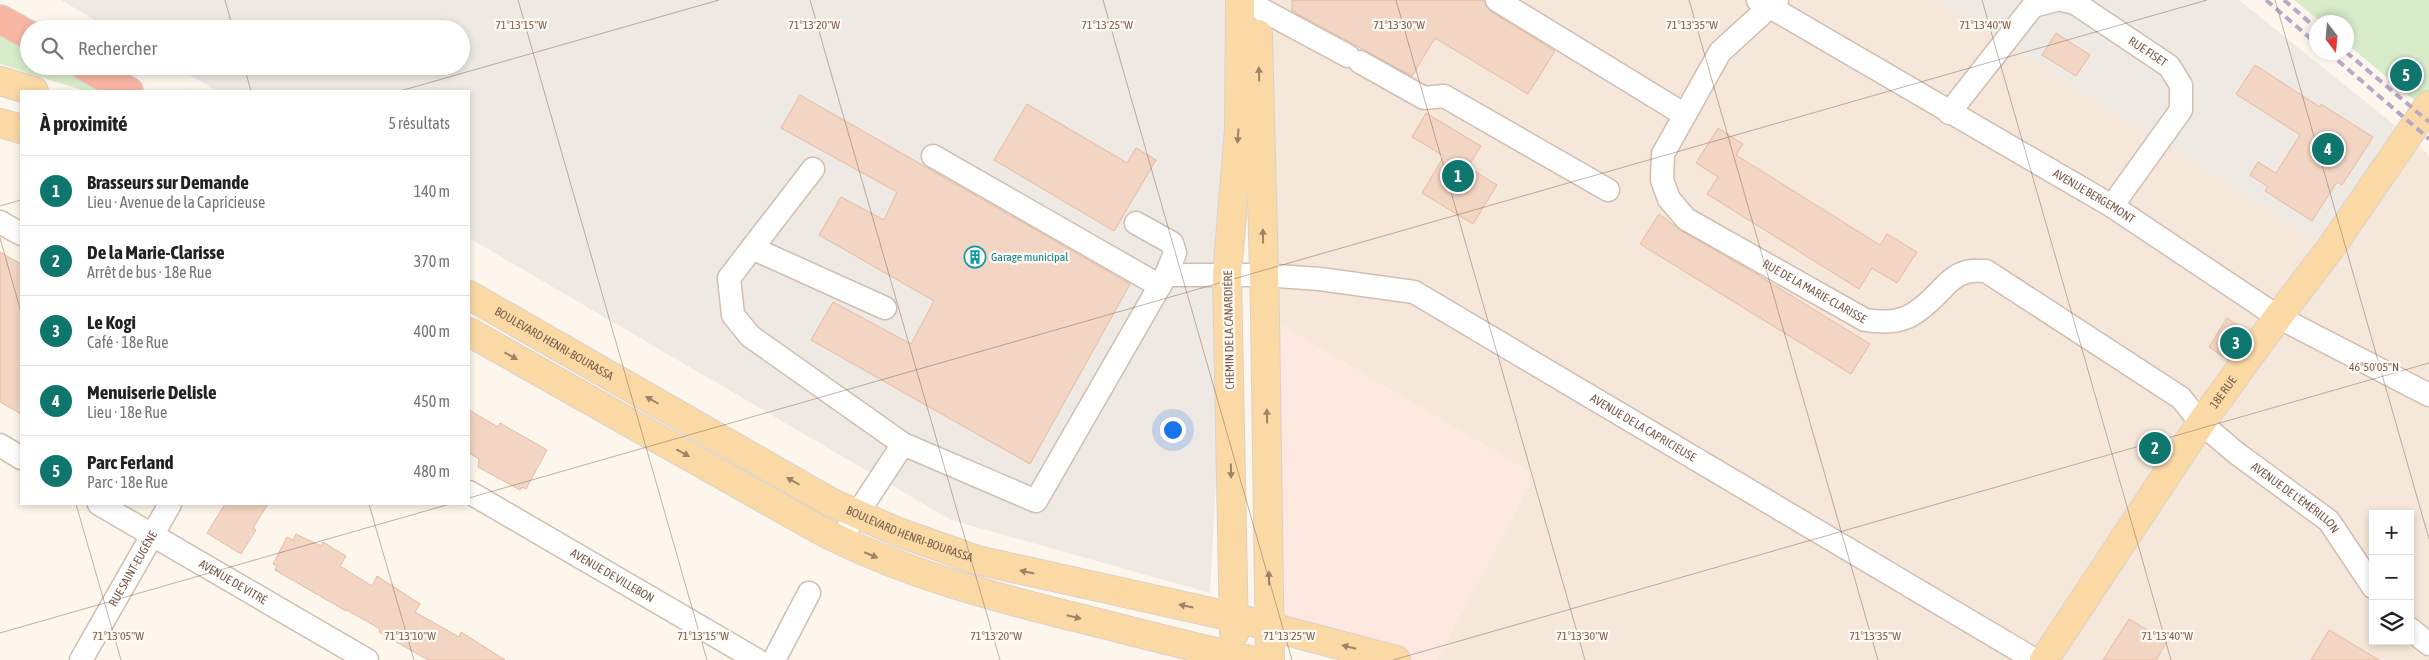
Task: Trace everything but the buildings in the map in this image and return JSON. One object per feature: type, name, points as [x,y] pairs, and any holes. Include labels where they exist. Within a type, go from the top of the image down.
[{"type":"highway","points":[[0,19],[20,30]]},
{"type":"highway","points":[[100,75],[126,90]]},
{"type":"main road","name":"CHEMIN DE LA CANARDIÈRE","points":[[1239,659],[1233,617],[1227,275],[1251,2]]},
{"type":"main road","points":[[1251,2],[1264,275],[1270,660]]},
{"type":"main road","points":[[0,81],[31,90]]},
{"type":"main road","name":"18E RUE","points":[[2044,660],[2201,423],[2330,249],[2429,105]]},
{"type":"main road","points":[[0,122],[20,129]]},
{"type":"main road","name":"BOULEVARD HENRI-BOURASSA","points":[[470,296],[832,503],[898,532],[977,560],[1233,617],[1396,660]]},
{"type":"main road","points":[[470,333],[840,540],[903,568],[992,596],[1239,659]]},
{"type":"street","points":[[1497,0],[1685,115]]},
{"type":"street","points":[[1949,113],[2033,6],[2056,0]]},
{"type":"street","name":"RUE FISET","points":[[2062,0],[2075,3],[2169,66],[2181,85],[2181,110],[2112,206]]},
{"type":"street","points":[[1251,2],[1424,98],[1444,96],[1608,190]]},
{"type":"street","name":"RUE DE LA MARIE-CLARISSE","points":[[1768,2],[1720,52],[1663,154],[1662,180],[1670,199],[1686,218],[1865,320],[1884,323],[1905,320],[1921,311],[1949,281],[1966,272],[1986,271],[2181,398],[2201,423]]},
{"type":"street","name":"AVENUE BERGEMONT","points":[[1768,2],[1949,113],[2112,206],[2278,317],[2429,395]]},
{"type":"street","points":[[934,156],[1163,281]]},
{"type":"street","points":[[813,169],[729,278],[733,315],[750,336],[903,444],[1036,501],[1163,281],[1175,253],[1172,243],[1136,223]]},
{"type":"street","points":[[0,222],[20,233]]},
{"type":"street","points":[[752,248],[885,308]]},
{"type":"street","name":"AVENUE DE LA CAPRICIEUSE","points":[[1163,281],[1227,275],[1264,275],[1320,279],[1414,292],[2035,660]]},
{"type":"street","name":"AVENUE DE L'ÉMÉRILLON","points":[[2201,423],[2235,452],[2329,521],[2369,581]]},
{"type":"street","points":[[840,540],[903,444]]},
{"type":"street","points":[[0,445],[20,457]]},
{"type":"street","name":"AVENUE DE VILLEBON","points":[[470,493],[757,660]]},
{"type":"street","name":"AVENUE DE VITRÉ","points":[[101,505],[367,660]]},
{"type":"street","name":"RUE SAINT-EUGÈNE","points":[[81,660],[169,505]]},
{"type":"street","points":[[774,660],[809,593]]},
{"type":"street","points":[[2414,632],[2429,644]]},
{"type":"shaded area","points":[[61,0],[1235,0],[1227,275],[1210,593],[951,520],[470,239],[470,90],[215,90],[189,75],[470,75],[470,20],[95,20]]},
{"type":"shaded area","points":[[1256,0],[1939,0],[2159,140],[2408,136],[2429,155],[2429,660],[1436,660],[1535,475],[1265,316]]},
{"type":"shaded area","points":[[1939,0],[2239,0],[2309,56],[2309,60],[2314,60],[2408,136],[2330,249]]},
{"type":"shaded area","points":[[1265,316],[1535,475],[1436,660],[1386,660],[1270,627]]},
{"type":"green space","points":[[2294,0],[2429,0],[2429,105],[2426,110],[2354,50],[2354,15],[2312,15]]},
{"type":"green space","points":[[0,26],[20,37],[20,70],[0,64]]},
{"type":"green space","points":[[35,75],[85,75],[107,90],[82,90]]},
{"type":"railway","points":[[2266,0],[2309,37]]},
{"type":"railway","points":[[2284,0],[2309,22]]},
{"type":"railway","points":[[2354,59],[2429,122]]},
{"type":"railway","points":[[2337,60],[2429,139]]},
{"type":"place","name":"Parc Ferland","points":[[2406,75]]},
{"type":"place","name":"Menuiserie Delisle","points":[[2328,149]]},
{"type":"place","name":"Brasseurs sur Demande","points":[[1458,176]]},
{"type":"place","name":"Garage municipal","points":[[975,257]]},
{"type":"place","name":"Le Kogi","points":[[2236,343]]},
{"type":"place","name":"De la Marie-Clarisse","points":[[2155,448]]}]
